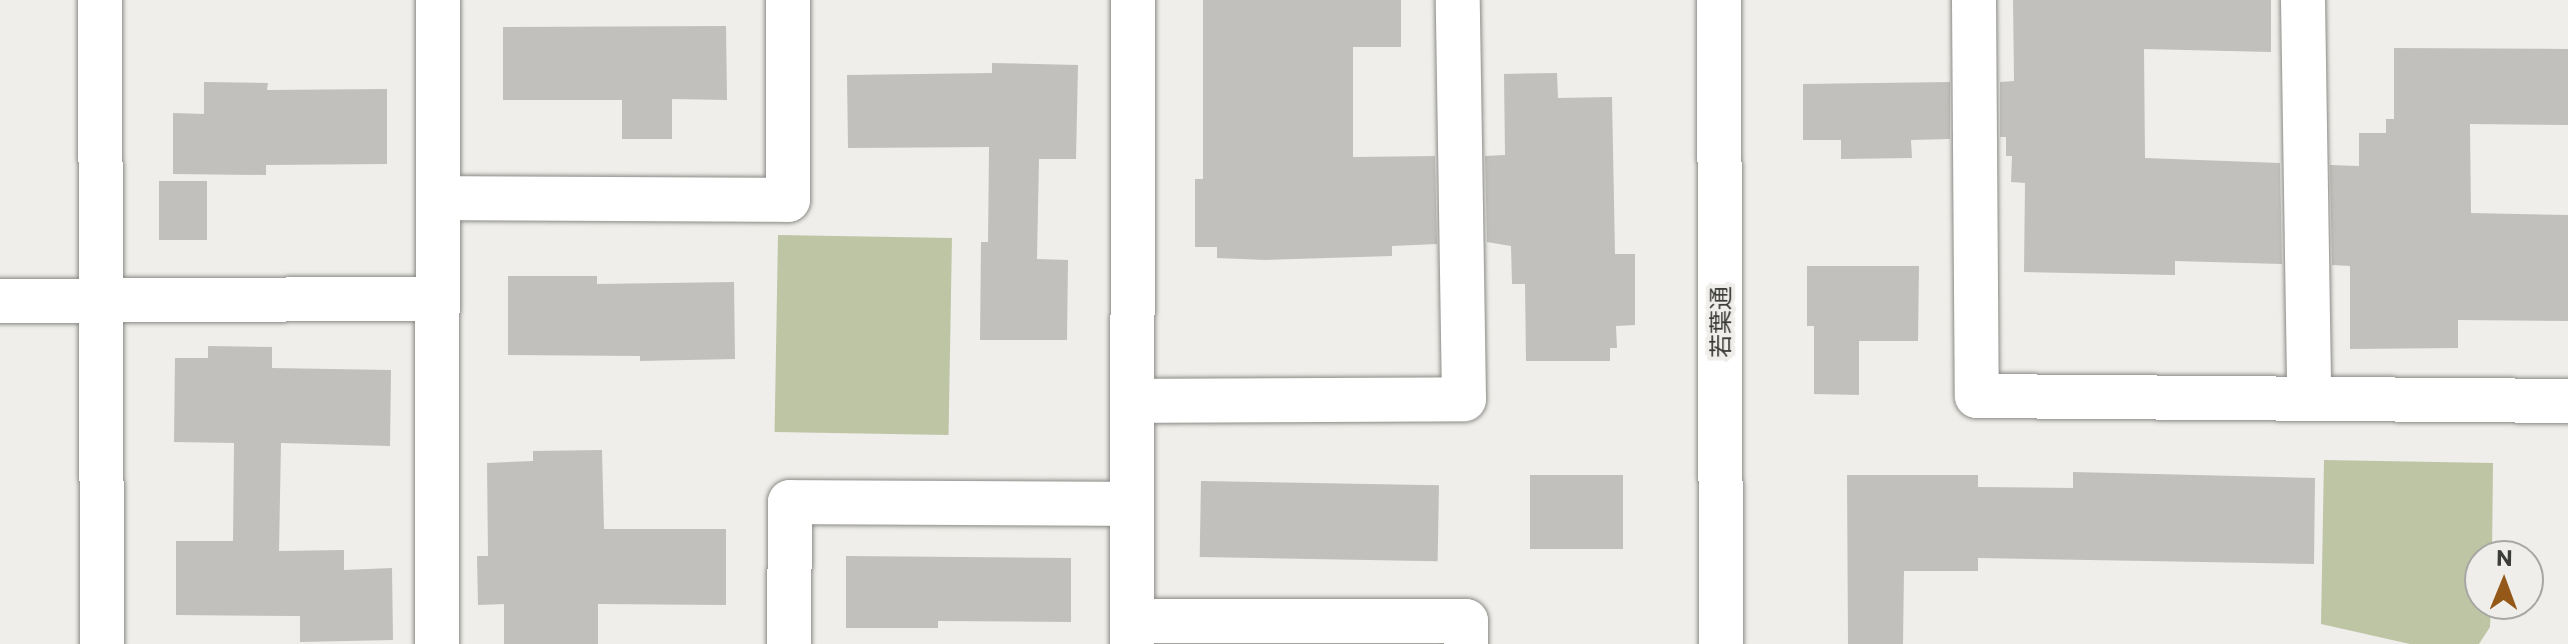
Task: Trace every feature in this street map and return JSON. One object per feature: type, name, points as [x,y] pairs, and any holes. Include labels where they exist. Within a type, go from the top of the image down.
[{"type":"street","points":[[100,0],[102,644]]},
{"type":"street","points":[[437,644],[438,0]]},
{"type":"street","points":[[438,198],[788,200],[788,0]]},
{"type":"street","points":[[1133,0],[1132,633],[1466,621],[1466,644]]},
{"type":"street","points":[[1133,401],[1464,399],[1458,0]]},
{"type":"street","name":"若葉通","points":[[1719,0],[1721,644]]},
{"type":"street","points":[[1974,0],[1977,396],[2568,401]]},
{"type":"street","points":[[2303,0],[2309,399]]},
{"type":"street","points":[[0,301],[437,299]]},
{"type":"street","points":[[789,644],[790,502],[1132,504]]},
{"type":"green space","points":[[778,235],[952,238],[949,435],[775,432]]},
{"type":"green space","points":[[2324,460],[2493,463],[2492,540],[2464,540],[2464,620],[2490,620],[2490,627],[2479,644],[2410,644],[2321,624]]},
{"type":"building","points":[[1203,0],[1401,0],[1401,47],[1353,47],[1353,157],[1435,156],[1437,244],[1392,246],[1392,256],[1266,260],[1217,258],[1217,247],[1195,247],[1195,179],[1203,179]]},
{"type":"building","points":[[2013,0],[2271,0],[2271,52],[2144,49],[2145,158],[2280,163],[2282,264],[2175,261],[2175,275],[2024,272],[2025,183],[2011,182],[2012,156],[2006,156],[2006,137],[2000,137],[2000,82],[2014,81]]},
{"type":"building","points":[[726,26],[727,100],[672,99],[672,139],[622,139],[622,100],[503,100],[503,27]]},
{"type":"building","points":[[2394,48],[2568,49],[2568,125],[2470,124],[2471,213],[2568,215],[2568,321],[2458,320],[2458,348],[2350,349],[2350,266],[2332,265],[2330,165],[2359,166],[2359,133],[2386,133],[2386,119],[2394,119]]},
{"type":"building","points":[[992,63],[1078,65],[1076,159],[1039,159],[1037,259],[1068,260],[1067,340],[980,340],[981,242],[988,242],[989,147],[848,148],[847,75],[992,73]]},
{"type":"building","points":[[1557,73],[1558,98],[1612,97],[1615,254],[1635,254],[1635,325],[1616,326],[1617,348],[1610,348],[1610,361],[1526,361],[1525,284],[1512,284],[1511,246],[1487,242],[1485,156],[1505,155],[1504,74]]},
{"type":"building","points":[[204,82],[268,83],[267,90],[387,89],[387,164],[266,165],[266,175],[173,174],[173,113],[204,114]]},
{"type":"building","points":[[1950,82],[1950,139],[1911,140],[1912,158],[1841,159],[1841,140],[1803,140],[1803,84]]},
{"type":"building","points":[[159,181],[207,181],[207,240],[159,240]]},
{"type":"building","points":[[1807,266],[1919,266],[1918,341],[1859,341],[1859,395],[1814,394],[1814,326],[1807,326]]},
{"type":"building","points":[[508,276],[597,276],[597,284],[734,282],[735,359],[640,361],[640,356],[508,355]]},
{"type":"building","points":[[208,346],[272,347],[272,368],[391,370],[390,446],[281,443],[279,551],[344,550],[344,570],[392,568],[393,640],[300,642],[300,616],[176,615],[176,541],[233,541],[234,443],[174,442],[175,358],[208,358]]},
{"type":"building","points":[[602,450],[604,529],[726,529],[726,605],[598,604],[598,644],[504,644],[504,604],[478,605],[477,556],[488,556],[487,463],[533,461],[533,451]]},
{"type":"building","points":[[2073,472],[2315,478],[2314,564],[1978,558],[1978,571],[1904,571],[1903,644],[1848,644],[1847,475],[1978,475],[1978,487],[2073,488]]},
{"type":"building","points":[[1530,475],[1623,475],[1623,549],[1530,549]]},
{"type":"building","points":[[1201,481],[1439,485],[1438,561],[1200,557]]},
{"type":"building","points":[[846,556],[1071,558],[1071,622],[938,621],[938,628],[846,628]]}]
